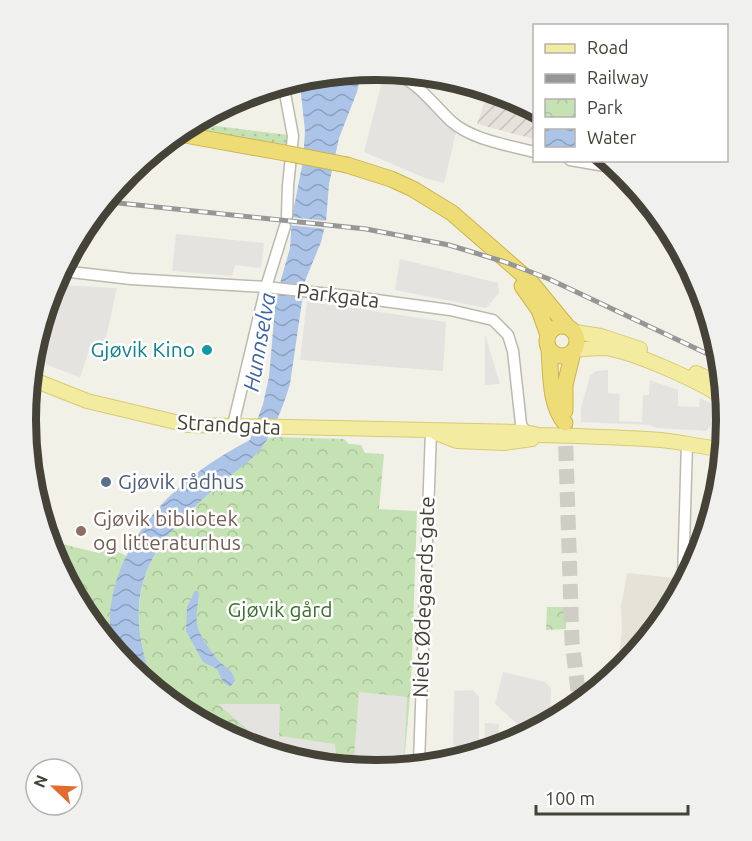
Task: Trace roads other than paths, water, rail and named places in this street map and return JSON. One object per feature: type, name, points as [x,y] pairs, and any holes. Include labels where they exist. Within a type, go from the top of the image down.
[{"type":"highway","points":[[190,136],[347,165],[391,179],[434,200],[468,226],[530,281],[571,329],[578,340],[565,386],[565,423],[556,406],[549,342],[556,327],[571,329]]},
{"type":"highway","points":[[185,140],[215,142]]},
{"type":"highway","points":[[497,252],[539,310],[553,353],[563,356],[574,351]]},
{"type":"main road","points":[[571,329],[635,347],[713,381]]},
{"type":"main road","points":[[574,351],[604,348],[627,354],[695,381],[715,393]]},
{"type":"main road","name":"Strandgata","points":[[38,382],[87,401],[177,424],[525,432],[539,435],[687,442],[699,438],[715,439]]},
{"type":"main road","name":"Strandgata","points":[[431,431],[457,441],[504,443],[531,440],[539,435]]},
{"type":"main road","name":"Strandgata","points":[[687,442],[698,447],[715,448]]},
{"type":"street","points":[[411,82],[431,99],[453,123],[471,133],[533,152]]},
{"type":"street","points":[[239,426],[266,287],[286,221],[293,136],[285,93]]},
{"type":"street","points":[[582,162],[600,165]]},
{"type":"street","name":"Parkgata","points":[[70,273],[308,291],[450,310],[493,320],[508,335],[513,351],[521,424],[525,432]]},
{"type":"street","name":"Niels Ødegaards gate","points":[[419,758],[431,431]]},
{"type":"street","points":[[684,565],[687,442]]},
{"type":"water","points":[[359,81],[339,138],[329,184],[326,222],[321,242],[305,281],[290,384],[278,417],[258,452],[221,483],[175,527],[158,549],[147,572],[140,596],[139,622],[151,675],[111,634],[110,612],[113,592],[129,551],[139,533],[160,506],[209,464],[250,440],[263,404],[269,377],[276,297],[290,248],[292,217],[303,161],[305,131],[300,89]]},
{"type":"water","points":[[195,591],[199,594],[197,622],[200,634],[216,658],[233,675],[235,681],[230,687],[223,682],[217,669],[203,662],[186,631],[187,607]]},
{"type":"tunnel","points":[[565,423],[572,641],[578,693]]},
{"type":"railway","points":[[115,203],[366,229],[449,245],[505,262],[549,279],[709,355]]},
{"type":"place","name":"Gjøvik Kino","points":[[207,350]]},
{"type":"place","name":"Gjøvik rådhus","points":[[106,482]]},
{"type":"place","name":"Gjøvik bibliotek og litteraturhus","points":[[81,531]]},
{"type":"water label","name":"Hunnselva","points":[[259,342]]},
{"type":"park label","name":"Gjøvik gård","points":[[280,610]]}]
